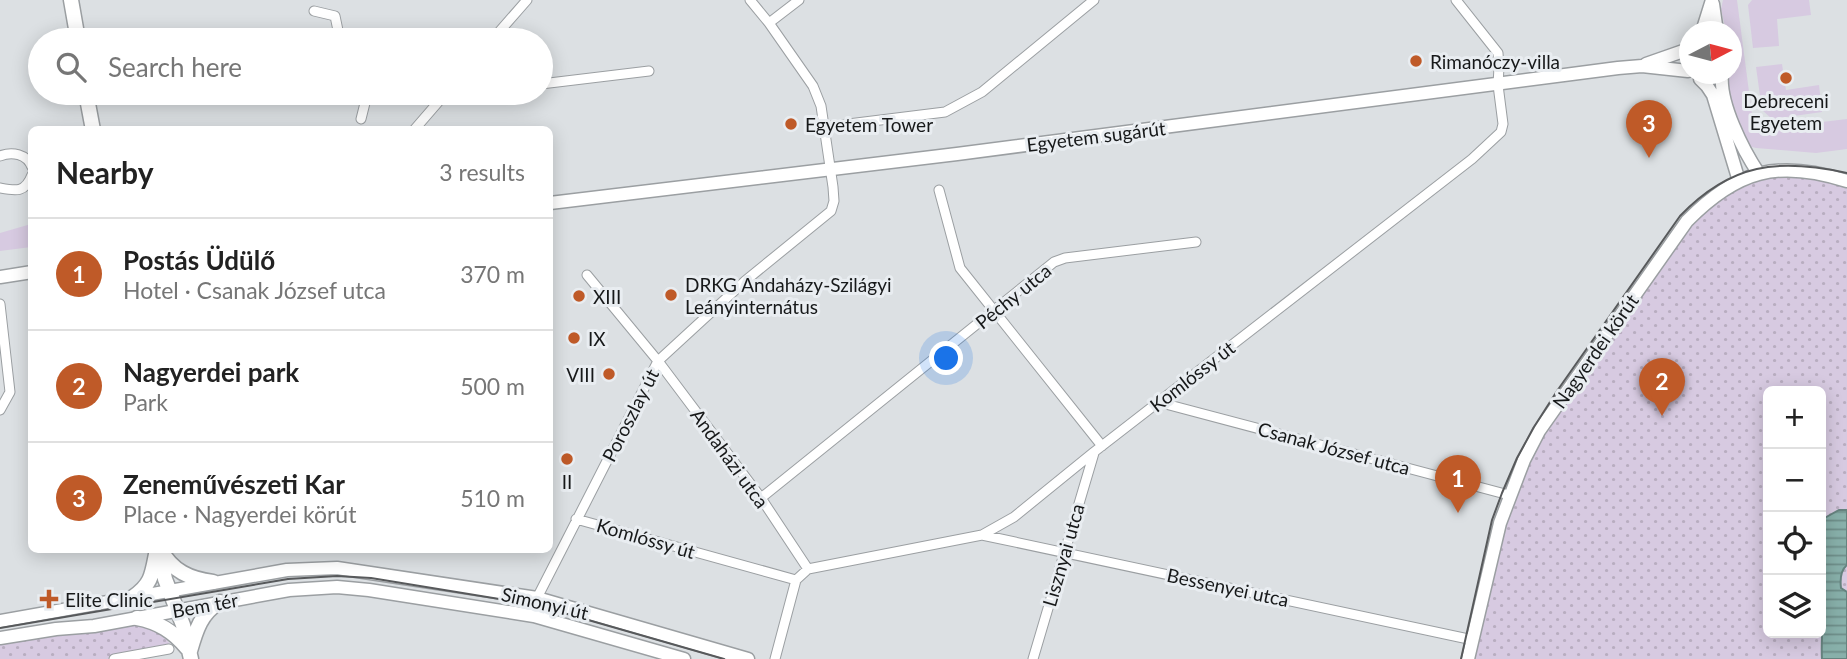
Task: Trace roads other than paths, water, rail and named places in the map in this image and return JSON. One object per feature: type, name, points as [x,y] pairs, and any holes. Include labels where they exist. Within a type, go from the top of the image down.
[{"type":"main road","points":[[71,0],[76,28]]},
{"type":"main road","points":[[88,105],[92,126]]},
{"type":"main road","points":[[133,597],[144,590],[158,553]]},
{"type":"main road","points":[[159,553],[190,656]]},
{"type":"main road","points":[[162,553],[184,575],[213,582]]},
{"type":"main road","points":[[190,656],[202,618],[220,602]]},
{"type":"main road","points":[[137,618],[149,620],[167,629],[177,637],[190,656]]},
{"type":"street","points":[[502,28],[527,0]]},
{"type":"street","points":[[750,0],[813,86],[821,106],[830,168]]},
{"type":"street","points":[[769,23],[799,0]]},
{"type":"street","points":[[824,127],[945,112],[982,92],[1094,0]]},
{"type":"street","name":"Komlóssy út","points":[[808,569],[982,535],[1014,517],[1472,159],[1501,132],[1503,124],[1498,85],[1498,52],[1455,0]]},
{"type":"street","points":[[1705,21],[1712,0]]},
{"type":"street","points":[[1712,0],[1715,21]]},
{"type":"street","points":[[314,11],[335,16],[338,28]]},
{"type":"street","name":"Egyetem sugárút","points":[[553,204],[1642,66],[1679,51]]},
{"type":"street","name":"Egyetem sugárút","points":[[1642,66],[1679,72]]},
{"type":"street","points":[[553,83],[649,71]]},
{"type":"street","points":[[1702,84],[1713,95],[1739,181]]},
{"type":"street","points":[[1722,84],[1741,145],[1759,174]]},
{"type":"street","points":[[360,119],[364,105]]},
{"type":"street","points":[[417,126],[436,105]]},
{"type":"street","points":[[0,156],[19,155],[28,161]]},
{"type":"street","name":"Poroszlay út","points":[[537,598],[658,361],[745,281],[831,211],[834,194],[830,168]]},
{"type":"street","name":"Nagyerdei körút","points":[[1468,659],[1500,523],[1524,460],[1539,430],[1686,221],[1721,191],[1759,174],[1776,170],[1804,170],[1847,181]]},
{"type":"street","points":[[0,188],[19,190],[28,184]]},
{"type":"street","points":[[939,190],[960,268],[1098,449]]},
{"type":"street","name":"Péchy utca","points":[[761,498],[1054,262],[1065,258],[1196,242]]},
{"type":"street","points":[[0,277],[28,273]]},
{"type":"street","name":"Andaházi utca","points":[[587,275],[658,361],[761,498],[808,569]]},
{"type":"street","points":[[0,304],[10,392],[0,410]]},
{"type":"street","name":"Csanak József utca","points":[[1158,402],[1509,495]]},
{"type":"street","name":"Lisznyai utca","points":[[1033,659],[1098,449]]},
{"type":"street","name":"Komlóssy út","points":[[576,519],[796,580]]},
{"type":"street","name":"Bessenyei utca","points":[[982,535],[1473,640]]},
{"type":"street","name":"Simonyi út","points":[[337,568],[537,598],[748,659]]},
{"type":"street","name":"Bem tér","points":[[0,621],[287,569],[337,568]]},
{"type":"street","points":[[775,659],[796,580],[808,569]]},
{"type":"street","name":"Bem tér","points":[[0,638],[94,626],[306,588],[369,590]]},
{"type":"street","name":"Simonyi út","points":[[369,590],[534,616],[684,659]]},
{"type":"street","name":"Bem tér","points":[[114,659],[169,649]]},
{"type":"tram line","points":[[1461,659],[1492,520],[1517,458],[1557,391],[1680,216],[1718,185],[1757,169],[1799,166],[1847,173]]},
{"type":"tram line","points":[[0,628],[288,579],[337,576],[371,578],[536,605],[724,659]]},
{"type":"place","name":"Rimanóczy-villa","points":[[1416,61]]},
{"type":"place","name":"Debreceni Egyetem","points":[[1786,78]]},
{"type":"place","name":"Egyetem Tower","points":[[791,124]]},
{"type":"place","name":"Zeneművészeti Kar","points":[[1649,158]]},
{"type":"place","name":"DRKG Andaházy-Szilágyi Leányinternátus","points":[[671,295]]},
{"type":"place","name":"XIII","points":[[579,296]]},
{"type":"place","name":"IX","points":[[574,338]]},
{"type":"place","name":"VIII","points":[[609,374]]},
{"type":"place","name":"Nagyerdei park","points":[[1662,416]]},
{"type":"place","name":"II","points":[[567,459]]},
{"type":"place","name":"Postás Üdülő","points":[[1458,513]]},
{"type":"place","name":"Elite Clinic","points":[[49,599]]}]
